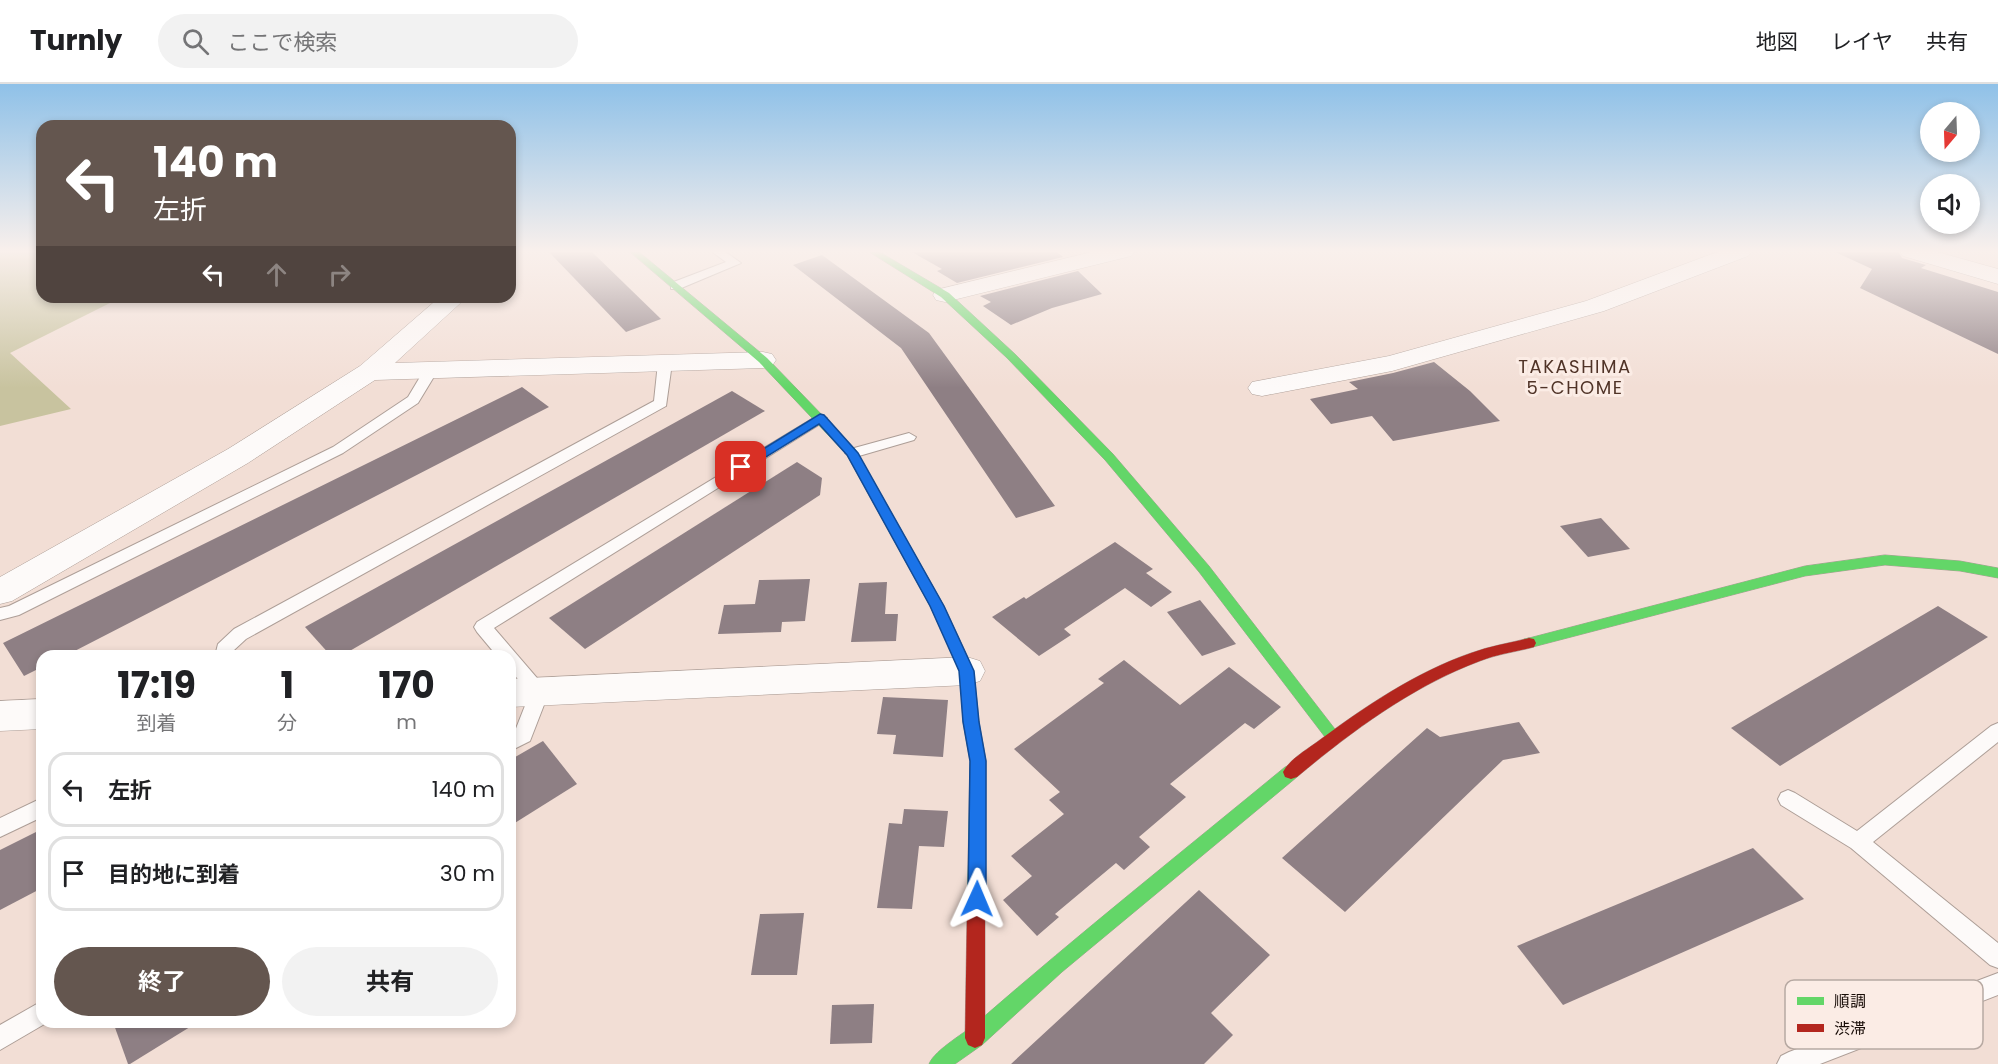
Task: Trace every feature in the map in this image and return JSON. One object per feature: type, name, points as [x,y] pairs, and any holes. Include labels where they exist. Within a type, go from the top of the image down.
[{"type":"street","points":[[688,297],[762,360],[852,453],[937,606],[967,671],[971,722],[978,761],[975,1038]]},
{"type":"street","points":[[947,297],[1011,357],[1110,457],[1204,569],[1333,736]]},
{"type":"street","points":[[1262,388],[1392,363],[1595,306],[1619,297]]},
{"type":"street","points":[[0,592],[238,456],[369,372],[448,303]]},
{"type":"street","points":[[369,372],[762,360]]},
{"type":"street","points":[[939,1064],[975,1038],[1056,966],[1333,736],[1423,683],[1476,657],[1805,571],[1885,560],[1960,566],[1998,573]]},
{"type":"street","points":[[525,692],[967,671]]},
{"type":"street","points":[[0,717],[36,714]]},
{"type":"lane","points":[[224,650],[240,634],[661,403],[665,363]]},
{"type":"lane","points":[[0,614],[13,611],[338,450],[413,400],[432,370]]},
{"type":"lane","points":[[503,650],[483,627],[820,418]]},
{"type":"lane","points":[[852,453],[909,437]]},
{"type":"lane","points":[[516,672],[525,692],[523,736],[516,740]]},
{"type":"lane","points":[[1858,842],[1998,731]]},
{"type":"lane","points":[[1788,799],[1858,842],[1998,957]]},
{"type":"lane","points":[[0,828],[36,810]]},
{"type":"lane","points":[[1983,990],[1998,984]]},
{"type":"lane","points":[[0,1038],[36,1016]]},
{"type":"lane","points":[[1789,1064],[1828,1049]]},
{"type":"shaded area","points":[[0,297],[36,297],[36,303],[110,303],[10,353],[71,409],[0,426]]},
{"type":"building","points":[[592,297],[638,297],[661,319],[626,332]]},
{"type":"building","points":[[834,297],[879,297],[929,333],[1055,506],[1016,518],[901,348]]},
{"type":"building","points":[[981,297],[1092,297],[1052,308],[1011,325],[983,306],[991,302]]},
{"type":"building","points":[[1878,297],[1998,297],[1998,354]]},
{"type":"building","points":[[1434,362],[1470,391],[1500,421],[1393,441],[1372,416],[1331,424],[1310,399],[1358,389],[1349,382]]},
{"type":"building","points":[[522,387],[549,407],[77,650],[36,650],[36,670],[24,676],[3,643]]},
{"type":"building","points":[[732,391],[765,411],[351,650],[326,650],[305,627]]},
{"type":"building","points":[[797,462],[822,478],[820,495],[585,649],[549,618]]},
{"type":"building","points":[[1601,518],[1630,549],[1588,557],[1560,526]]},
{"type":"building","points":[[1115,542],[1153,569],[1146,573],[1172,592],[1151,607],[1125,588],[1064,629],[1071,635],[1039,656],[992,617],[1024,597],[1026,599]]},
{"type":"building","points":[[810,579],[805,621],[782,622],[781,632],[718,634],[724,605],[755,604],[759,580]]},
{"type":"building","points":[[887,582],[885,614],[898,614],[896,641],[851,642],[859,583]]},
{"type":"building","points":[[1200,600],[1236,644],[1202,656],[1167,612]]},
{"type":"building","points":[[1938,606],[1988,637],[1780,766],[1731,728]]},
{"type":"building","points":[[1124,660],[1180,705],[1229,667],[1281,707],[1254,729],[1245,723],[1170,784],[1186,797],[1139,837],[1150,847],[1124,870],[1116,863],[1055,914],[1059,917],[1037,936],[1003,900],[1032,876],[1011,856],[1064,814],[1049,800],[1060,792],[1014,749],[1104,683],[1098,679]]},
{"type":"building","points":[[883,697],[948,700],[943,757],[893,754],[896,735],[877,734]]},
{"type":"building","points":[[1519,722],[1540,753],[1503,760],[1345,912],[1282,858],[1427,728],[1440,737]]},
{"type":"building","points":[[543,741],[577,784],[516,822],[516,757]]},
{"type":"building","points":[[904,809],[948,811],[944,847],[919,846],[912,909],[877,908],[889,823],[902,824]]},
{"type":"building","points":[[36,832],[36,891],[0,910],[0,850]]},
{"type":"building","points":[[1753,848],[1804,899],[1563,1005],[1517,946]]},
{"type":"building","points":[[1199,890],[1270,955],[1211,1013],[1233,1035],[1204,1064],[1011,1064]]},
{"type":"building","points":[[804,913],[797,975],[751,975],[760,914]]},
{"type":"building","points":[[874,1004],[872,1043],[830,1044],[832,1005]]},
{"type":"building","points":[[115,1028],[188,1028],[130,1064],[128,1064]]},
{"type":"traffic: fast","points":[[688,297],[763,360],[852,453],[937,606],[967,671],[971,722],[978,761],[976,915]]},
{"type":"traffic: fast","points":[[947,297],[1011,356],[1109,457],[1204,569],[1333,737]]},
{"type":"traffic: fast","points":[[1529,643],[1805,571],[1885,560],[1960,566],[1998,573]]},
{"type":"traffic: fast","points":[[939,1064],[975,1038],[1056,966],[1291,772]]},
{"type":"traffic: jam","points":[[1291,772],[1355,723],[1427,679],[1475,657],[1529,643]]},
{"type":"traffic: jam","points":[[975,1038],[976,915]]},
{"type":"district","name":"TAKASHIMA 5-CHOME","points":[[1575,376]]},
{"type":"route","points":[[741,467],[820,418],[852,453],[897,531],[937,606],[967,671],[971,722],[978,761],[977,899]]}]
